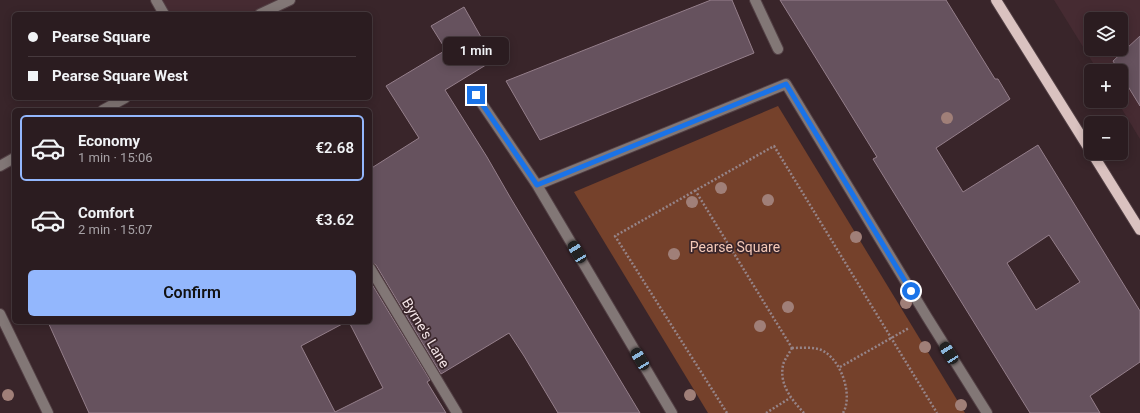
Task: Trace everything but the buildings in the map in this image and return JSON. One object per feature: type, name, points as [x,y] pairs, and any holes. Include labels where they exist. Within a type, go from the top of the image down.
[{"type":"main road","points":[[996,0],[1084,141]]},
{"type":"main road","points":[[1096,160],[1140,230]]},
{"type":"street","points":[[156,0],[163,12]]},
{"type":"street","points":[[264,12],[290,0]]},
{"type":"street","points":[[755,0],[778,49]]},
{"type":"street","points":[[537,185],[786,84],[987,413]]},
{"type":"street","points":[[476,95],[537,185],[672,413]]},
{"type":"street","points":[[107,108],[121,100]]},
{"type":"street","points":[[0,166],[12,159]]},
{"type":"street","name":"Byrne's Lane","points":[[372,271],[457,413]]},
{"type":"street","points":[[0,314],[48,413]]},
{"type":"path","points":[[727,413],[615,236],[774,146],[938,413]]},
{"type":"path","points":[[695,190],[792,348]]},
{"type":"path","points":[[840,368],[891,338]]},
{"type":"path","points":[[792,348],[808,347],[825,352],[840,368],[846,387],[847,406],[843,413]]},
{"type":"path","points":[[792,348],[783,365],[782,380],[790,398],[804,413]]},
{"type":"path","points":[[766,413],[790,398]]},
{"type":"shaded area","points":[[152,0],[292,0],[252,12],[160,12]]},
{"type":"shaded area","points":[[1054,0],[1140,0],[1140,139],[1128,119],[1128,116],[1126,116],[1121,108],[1128,108],[1128,64],[1094,64],[1089,56],[1128,56],[1128,12],[1084,12],[1084,48]]},
{"type":"green space","name":"Pearse Square","points":[[778,106],[965,413],[708,413],[574,192]]},
{"type":"route","points":[[476,95],[537,185],[786,84],[911,291]]}]
